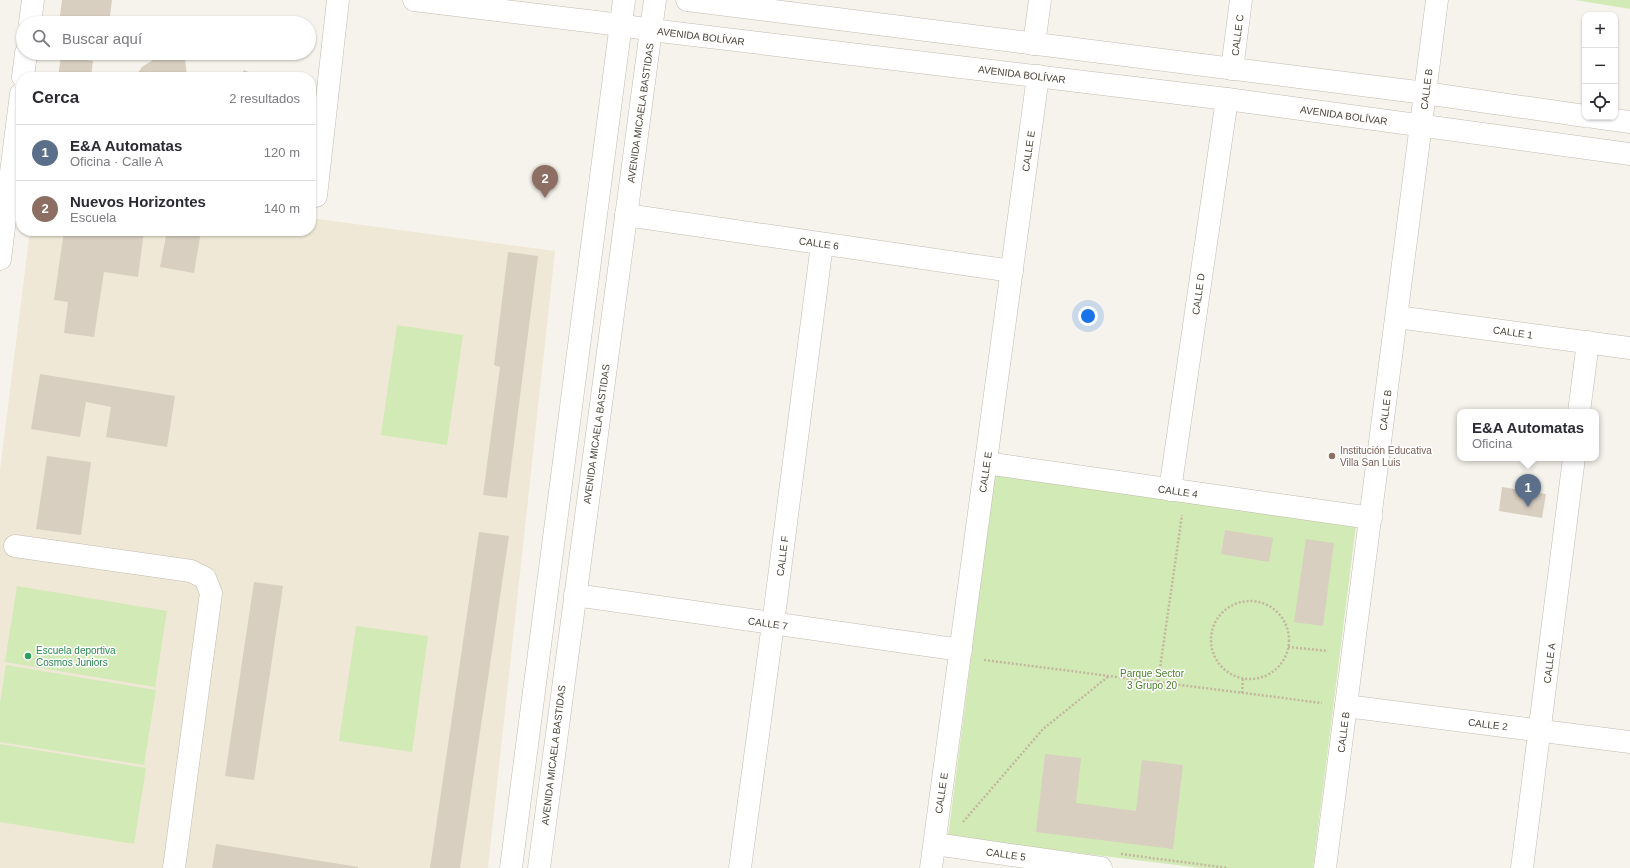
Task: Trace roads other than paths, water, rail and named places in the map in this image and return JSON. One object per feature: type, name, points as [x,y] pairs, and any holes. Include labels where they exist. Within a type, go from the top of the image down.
[{"type":"street","points":[[31,16],[33,0]]},
{"type":"street","points":[[316,196],[338,0]]},
{"type":"street","name":"AVENIDA BOLÍVAR","points":[[414,0],[1227,99],[1630,154]]},
{"type":"street","points":[[511,868],[624,0]]},
{"type":"street","name":"AVENIDA MICAELA BASTIDAS","points":[[539,868],[574,595],[655,0]]},
{"type":"street","points":[[687,0],[1425,94],[1582,116]]},
{"type":"street","points":[[1034,44],[1040,0]]},
{"type":"street","name":"CALLE C","points":[[1232,70],[1241,0]]},
{"type":"street","name":"CALLE B","points":[[1325,868],[1437,0]]},
{"type":"street","points":[[24,72],[25,60]]},
{"type":"street","name":"CALLE E","points":[[931,868],[1038,76]]},
{"type":"street","name":"CALLE D","points":[[1170,490],[1227,99]]},
{"type":"street","points":[[0,259],[7,144],[16,112]]},
{"type":"street","points":[[1616,120],[1630,122]]},
{"type":"street","name":"CALLE 6","points":[[626,215],[1012,271]]},
{"type":"street","name":"CALLE F","points":[[740,868],[822,244]]},
{"type":"street","name":"CALLE 1","points":[[1397,317],[1630,348]]},
{"type":"street","points":[[1579,409],[1588,342]]},
{"type":"street","name":"CALLE A","points":[[1522,868],[1574,461]]},
{"type":"street","name":"CALLE 4","points":[[986,463],[1371,518]]},
{"type":"street","points":[[15,546],[191,571],[205,578],[211,593],[174,868]]},
{"type":"street","name":"CALLE 7","points":[[574,595],[773,624],[960,654]]},
{"type":"street","name":"CALLE 2","points":[[1346,706],[1630,742]]},
{"type":"street","name":"CALLE 5","points":[[934,844],[1101,868]]},
{"type":"place","name":"Nuevos Horizontes","points":[[545,198]]},
{"type":"place","name":"Institución Educativa Villa San Luis","points":[[1332,456]]},
{"type":"place","name":"E&A Automatas","points":[[1528,507]]},
{"type":"place","name":"Escuela deportiva Cosmos Juniors","points":[[28,656]]},
{"type":"park label","name":"Parque Sector 3 Grupo 20","points":[[1152,678]]}]
